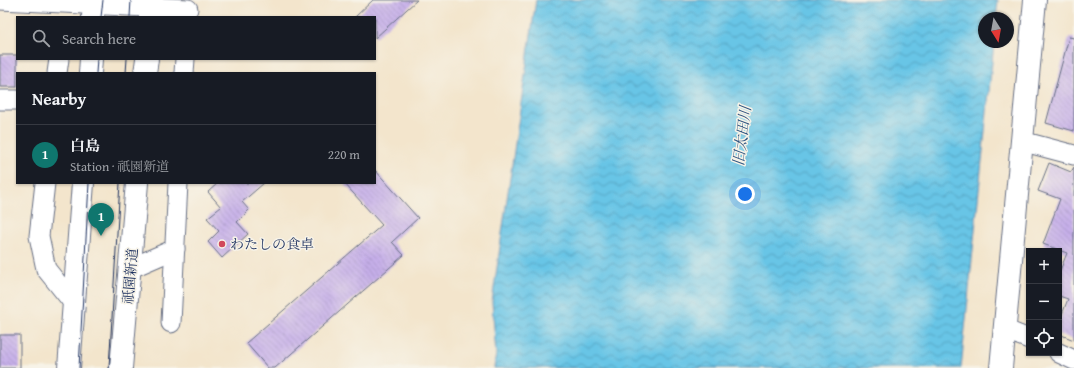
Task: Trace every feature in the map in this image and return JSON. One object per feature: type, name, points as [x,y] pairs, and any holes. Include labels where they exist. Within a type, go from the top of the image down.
[{"type":"main road","points":[[1002,368],[1021,141],[1035,0]]},
{"type":"main road","points":[[90,72],[91,60]]},
{"type":"main road","points":[[146,72],[147,60]]},
{"type":"main road","points":[[69,368],[75,306],[83,184]]},
{"type":"main road","name":"祇園新道","points":[[121,368],[131,268],[137,184]]},
{"type":"street","points":[[0,0],[94,7],[188,9]]},
{"type":"street","points":[[57,72],[58,60]]},
{"type":"street","points":[[184,72],[185,60]]},
{"type":"street","points":[[0,100],[16,100]]},
{"type":"street","points":[[1021,141],[1074,155]]},
{"type":"street","points":[[45,184],[39,236],[46,269],[75,306]]},
{"type":"street","points":[[171,323],[178,184]]},
{"type":"street","points":[[131,268],[175,250]]},
{"type":"street","points":[[1006,330],[1026,338]]},
{"type":"street","points":[[1062,354],[1074,360]]},
{"type":"water","name":"旧太田川","points":[[536,0],[998,0],[997,12],[978,12],[978,48],[993,48],[961,368],[494,368],[496,354],[492,302]]},
{"type":"building","points":[[373,0],[417,0],[376,37],[376,16],[356,16]]},
{"type":"building","points":[[1069,37],[1074,38],[1074,131],[1046,123]]},
{"type":"building","points":[[0,55],[16,55],[16,87],[0,87]]},
{"type":"building","points":[[1049,163],[1071,172],[1074,167],[1074,340],[1062,335],[1062,314],[1068,299],[1062,297],[1062,266],[1067,253],[1062,251],[1062,248],[1054,248],[1043,244],[1060,199],[1038,191]]},
{"type":"building","points":[[376,171],[418,218],[392,242],[404,255],[275,368],[268,368],[246,343],[382,225],[345,184],[376,184]]},
{"type":"building","points":[[217,184],[263,184],[242,202],[249,210],[237,222],[248,234],[222,258],[208,242],[219,231],[207,218],[221,207],[208,192]]},
{"type":"building","points":[[0,335],[20,335],[20,368],[0,368]]},
{"type":"tram line","points":[[101,16],[103,0]]},
{"type":"tram line","points":[[130,16],[131,0]]},
{"type":"tram line","points":[[96,72],[97,60]]},
{"type":"tram line","points":[[126,72],[127,60]]},
{"type":"tram line","points":[[79,368],[89,184]]},
{"type":"tram line","points":[[109,368],[120,184]]},
{"type":"place","name":"白島","points":[[101,236]]},
{"type":"place","name":"わたしの食卓","points":[[222,244]]}]
